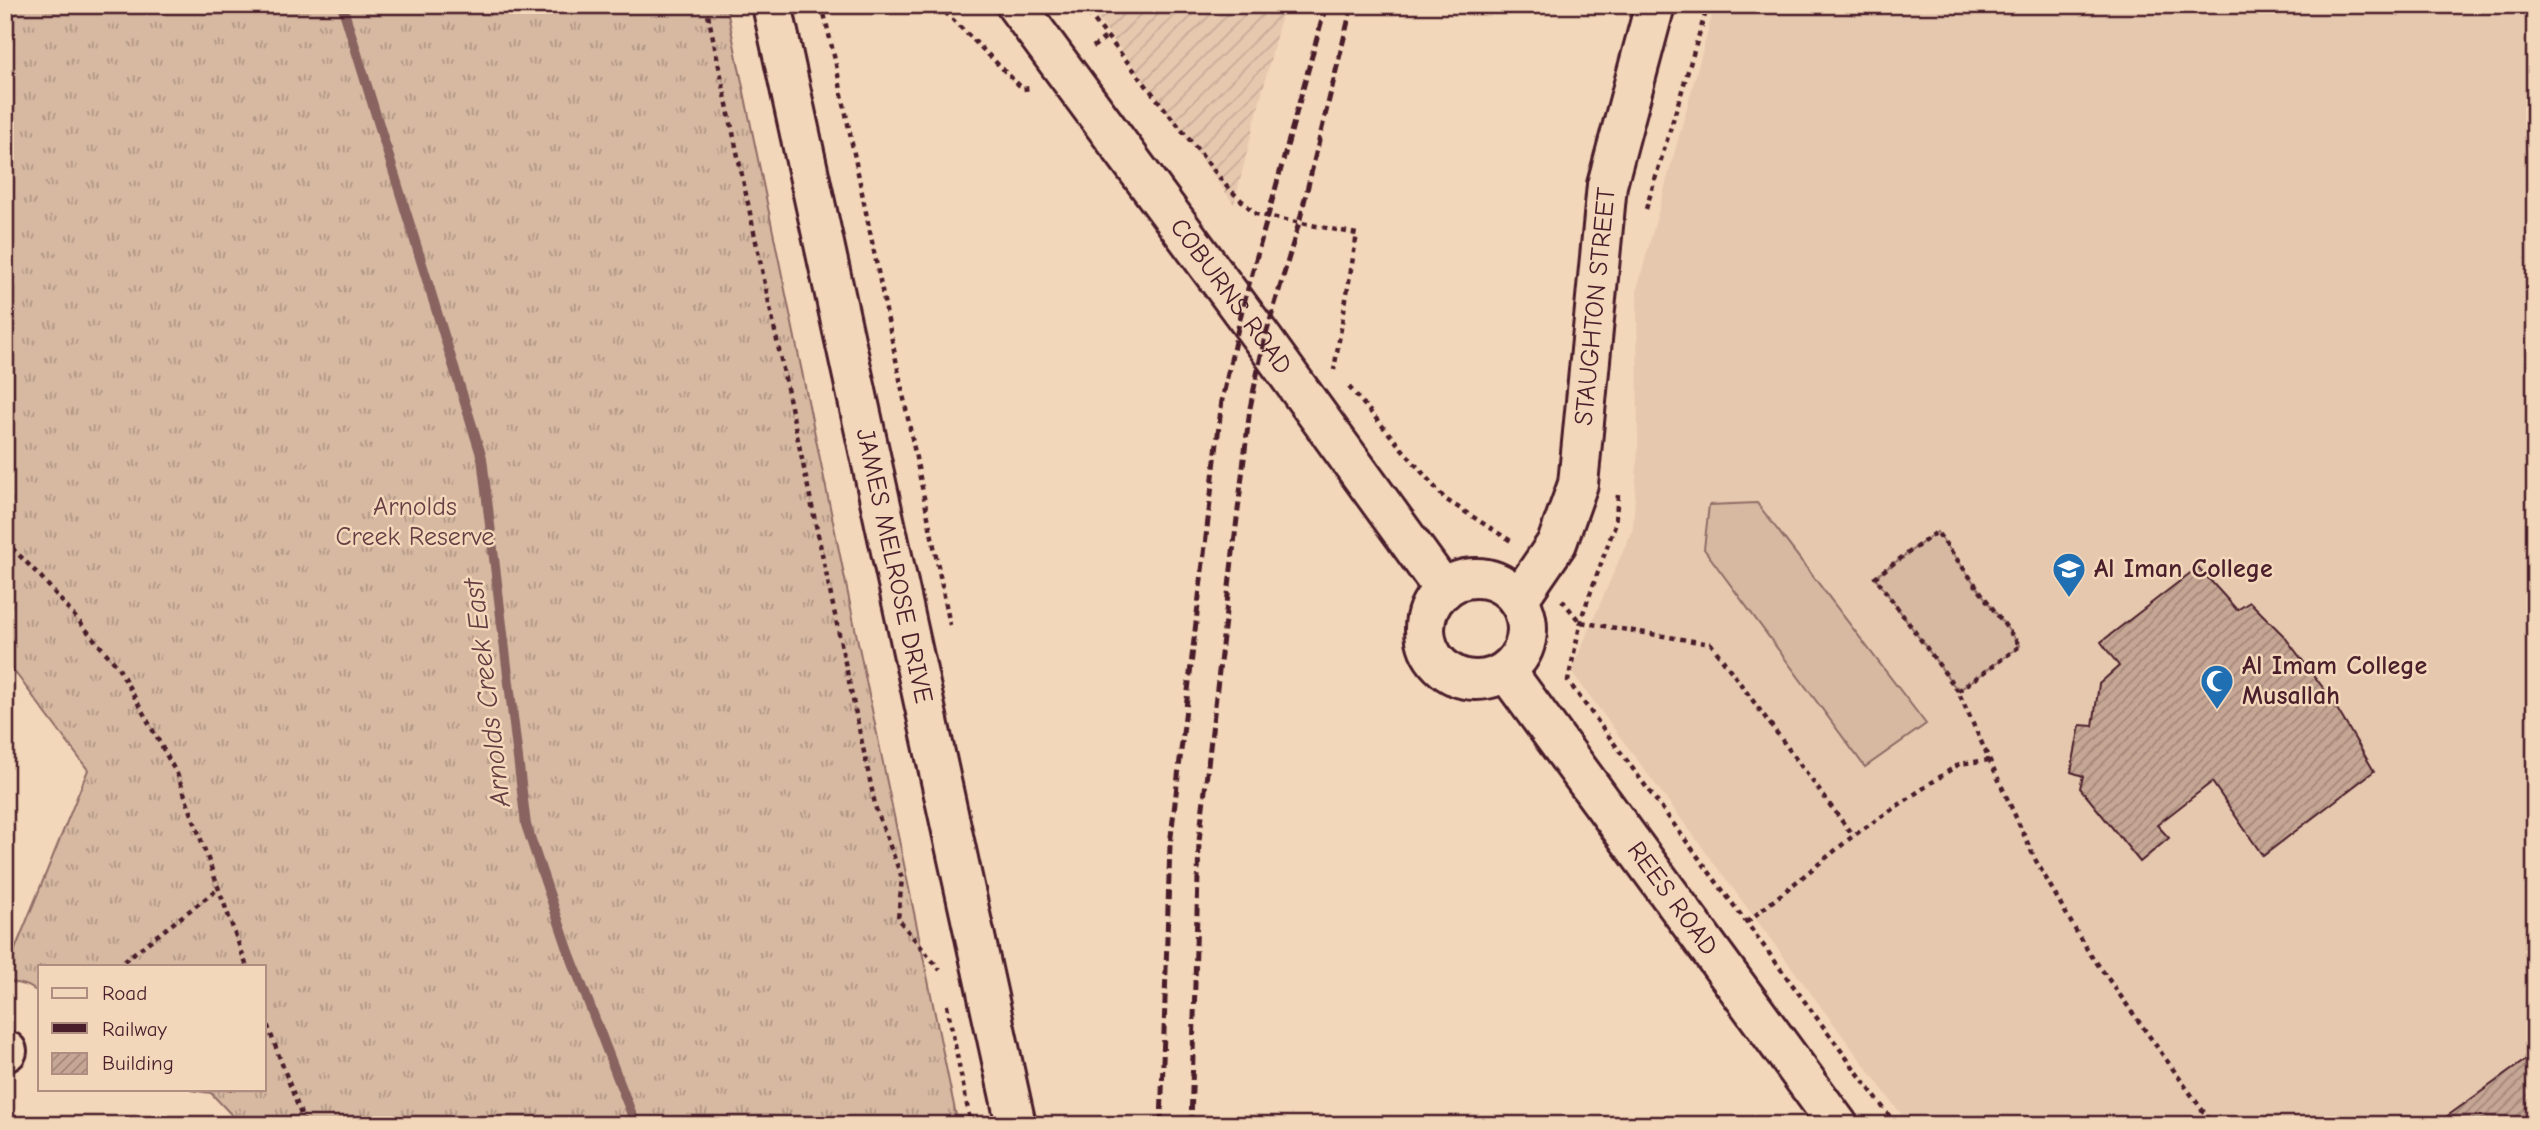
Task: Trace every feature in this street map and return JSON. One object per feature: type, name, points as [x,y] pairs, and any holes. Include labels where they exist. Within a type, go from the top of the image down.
[{"type":"street","name":"JAMES MELROSE DRIVE","points":[[772,5],[1016,1125]]},
{"type":"street","name":"COBURNS ROAD","points":[[1016,5],[1444,590]]},
{"type":"street","name":"STAUGHTON STREET","points":[[1528,585],[1557,543],[1578,484],[1607,185],[1655,5]]},
{"type":"street","points":[[1475,578],[1492,580],[1507,588],[1528,585],[1525,614],[1527,638],[1518,659],[1506,671],[1491,678],[1473,681],[1456,677],[1441,667],[1431,653],[1426,637],[1426,619],[1433,603],[1444,590],[1459,581],[1475,578]]},
{"type":"street","name":"REES ROAD","points":[[1506,671],[1838,1125]]},
{"type":"path","points":[[706,5],[876,809],[902,877],[898,919],[939,967],[942,980]]},
{"type":"path","points":[[822,5],[952,634]]},
{"type":"path","points":[[1082,5],[1228,188],[1256,214],[1357,234],[1332,368],[1445,499],[1517,545],[1528,585],[1580,622],[1711,644],[1853,836]]},
{"type":"path","points":[[1958,691],[2020,646],[1937,532],[1875,577],[1958,691],[2035,859],[2084,946],[2213,1125]]},
{"type":"path","points":[[5,541],[41,577],[118,667],[178,776],[246,965]]},
{"type":"path","points":[[1602,725],[1896,1125]]},
{"type":"path","points":[[1747,922],[1853,836],[1959,764],[1989,760]]},
{"type":"path","points":[[119,965],[218,889]]},
{"type":"path","points":[[945,993],[971,1125]]},
{"type":"path","points":[[266,1021],[305,1125]]},
{"type":"shaded area","points":[[1088,5],[1284,5],[1234,204]]},
{"type":"shaded area","name":"Al Iman College","points":[[1715,5],[2535,5],[2535,1125],[1909,1125],[1571,671],[1633,528],[1638,446],[1637,289]]},
{"type":"green space","name":"Arnolds Creek Reserve","points":[[5,5],[726,5],[958,1125],[241,1125],[211,1093],[204,1092],[266,1092],[266,965],[38,965],[38,992],[28,986],[5,980],[5,974],[88,770],[5,659]]},
{"type":"green space","points":[[1757,503],[1926,724],[1865,767],[1704,549],[1709,505]]},
{"type":"green space","points":[[1937,532],[2020,646],[1958,691],[1875,577]]},
{"type":"building","name":"Al Imam College Musallah","points":[[2198,567],[2237,610],[2250,602],[2284,636],[2330,697],[2374,771],[2263,856],[2212,782],[2157,825],[2169,838],[2140,862],[2080,788],[2083,776],[2071,772],[2080,725],[2093,726],[2099,684],[2119,666],[2101,642]]},
{"type":"building","points":[[2535,1053],[2535,1125],[2435,1125]]},
{"type":"waterway","name":"Arnolds Creek East","points":[[342,5],[482,458],[526,825],[569,952],[636,1125]]},
{"type":"railway","points":[[1161,1125],[1170,845],[1222,400],[1242,310],[1326,5]]},
{"type":"railway","points":[[1191,1125],[1199,841],[1250,408],[1264,341],[1299,223],[1352,5]]},
{"type":"place","name":"Al Iman College","points":[[2069,599]]},
{"type":"place","name":"Al Imam College Musallah","points":[[2217,711]]}]
